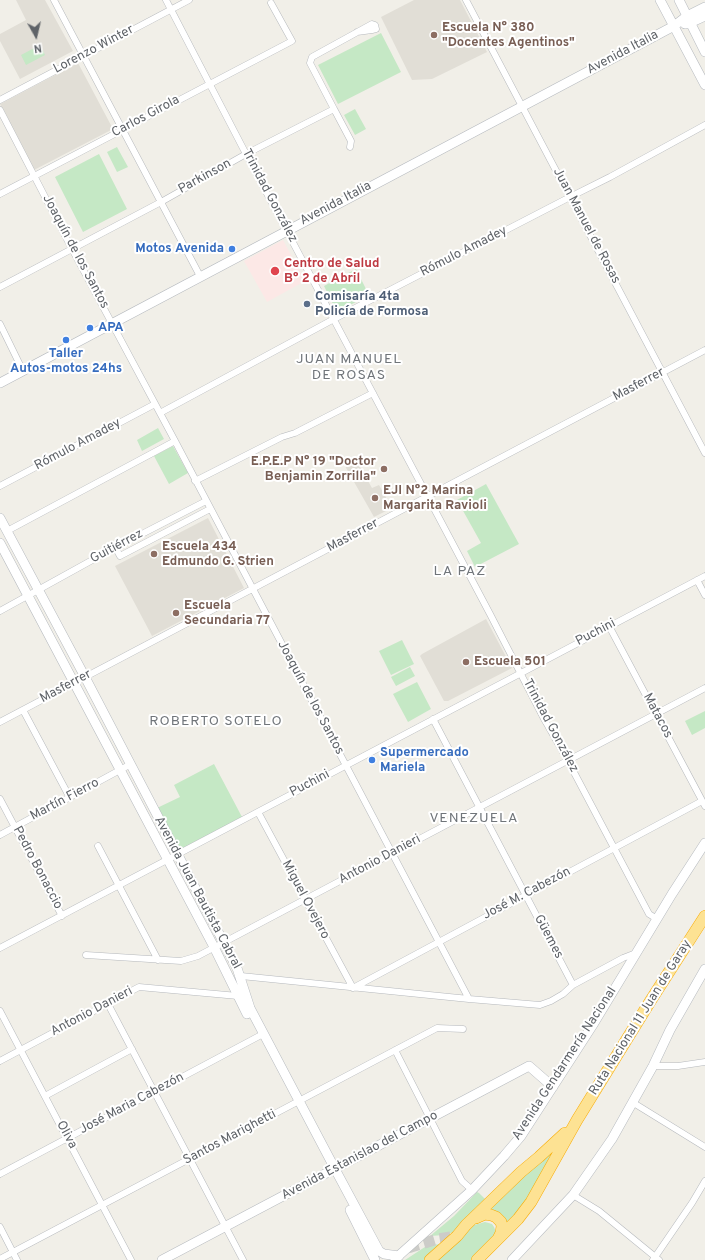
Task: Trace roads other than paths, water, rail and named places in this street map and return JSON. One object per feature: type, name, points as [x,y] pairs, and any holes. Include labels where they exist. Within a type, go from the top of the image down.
[{"type":"highway","name":"Ruta Nacional 11 Juan de Garay","points":[[478,1260],[518,1219],[531,1202],[577,1120],[705,916]]},
{"type":"highway","name":"Ruta Nacional 11 Juan de Garay","points":[[430,1260],[457,1236],[522,1172],[559,1139],[577,1120]]},
{"type":"highway","points":[[473,1219],[485,1214],[496,1217],[502,1226],[498,1240]]},
{"type":"main road","points":[[660,0],[705,85]]},
{"type":"main road","points":[[679,0],[705,52]]},
{"type":"main road","name":"Avenida Italia","points":[[689,20],[705,7]]},
{"type":"main road","name":"Avenida Italia","points":[[0,383],[674,26],[705,16]]},
{"type":"main road","name":"Avenida Juan Bautista Cabral","points":[[0,518],[224,942],[240,976],[250,1008],[261,1035]]},
{"type":"main road","name":"Avenida Juan Bautista Cabral","points":[[0,543],[3,554],[28,595],[214,947],[238,996],[261,1035],[332,1170],[379,1251],[396,1258]]},
{"type":"main road","name":"Avenida Gendarmería Nacional","points":[[396,1258],[472,1190],[521,1136],[705,843]]},
{"type":"main road","points":[[512,1260],[573,1195],[612,1139],[653,1066],[670,1030],[705,969]]},
{"type":"main road","name":"Avenida Estanislao del Campo","points":[[162,1260],[529,1066],[553,1087]]},
{"type":"main road","name":"Avenida Juan Bautista Cabral","points":[[332,1170],[375,1260]]},
{"type":"street","points":[[54,0],[200,276]]},
{"type":"street","name":"Trinidad González","points":[[166,0],[543,717],[568,760],[649,914],[656,919]]},
{"type":"street","name":"Lorenzo Winter","points":[[0,100],[189,0]]},
{"type":"street","name":"Juan Manuel de Rosas","points":[[466,0],[705,452]]},
{"type":"street","name":"Carlos Girola","points":[[0,194],[292,41],[271,3]]},
{"type":"street","points":[[350,147],[352,141],[310,63],[312,57],[357,32]]},
{"type":"street","name":"Parkinson","points":[[0,287],[161,202],[246,154],[334,109]]},
{"type":"street","name":"Joaquín de los Santos","points":[[0,110],[469,999]]},
{"type":"street","name":"Rómulo Amadey","points":[[160,413],[334,319],[610,177],[705,125]]},
{"type":"street","points":[[0,324],[23,371]]},
{"type":"street","name":"Masferrer","points":[[0,722],[705,350]]},
{"type":"street","points":[[195,481],[282,437],[295,433],[373,393]]},
{"type":"street","name":"Rómulo Amadey","points":[[0,486],[155,404]]},
{"type":"street","points":[[7,531],[175,441]]},
{"type":"street","points":[[150,447],[154,453]]},
{"type":"street","name":"Guitiérrez","points":[[0,611],[38,589],[206,501]]},
{"type":"street","points":[[115,548],[120,556],[210,509]]},
{"type":"street","name":"Puchini","points":[[0,948],[705,576]]},
{"type":"street","points":[[697,580],[705,595]]},
{"type":"street","name":"Matacos","points":[[609,626],[704,804]]},
{"type":"street","name":"Antonio Danieri","points":[[86,955],[181,962],[198,956],[705,688]]},
{"type":"street","points":[[23,710],[70,798]]},
{"type":"street","name":"Güemes","points":[[433,719],[573,985]]},
{"type":"street","name":"Martín Fierro","points":[[0,835],[131,764]]},
{"type":"street","name":"Pedro Bonaccio","points":[[0,799],[62,916]]},
{"type":"street","name":"José M. Cabezón","points":[[353,988],[526,895],[704,804]]},
{"type":"street","name":"Miguel Ovejero","points":[[258,812],[353,988]]},
{"type":"street","points":[[98,846],[158,960]]},
{"type":"street","points":[[240,976],[540,1005],[563,994],[573,985],[623,958],[636,953]]},
{"type":"street","name":"Antonio Danieri","points":[[0,1061],[139,987],[238,996]]},
{"type":"street","points":[[108,1004],[243,1260]]},
{"type":"street","name":"Oliva","points":[[0,1010],[131,1260]]},
{"type":"street","name":"Santos Marighetti","points":[[0,1259],[437,1028],[463,1029]]},
{"type":"street","name":"José Maria Cabezón","points":[[0,1174],[261,1035]]},
{"type":"street","points":[[45,1096],[132,1049]]},
{"type":"street","points":[[395,1050],[462,1181],[472,1190]]},
{"type":"street","points":[[653,1066],[678,1066],[705,1062]]},
{"type":"street","points":[[632,1102],[705,1147]]},
{"type":"street","points":[[573,1195],[599,1212],[655,1259],[705,1181]]},
{"type":"street","points":[[0,1227],[17,1260]]},
{"type":"tunnel","points":[[408,1248],[438,1239],[457,1236]]},
{"type":"place","name":"Escuela N° 380 \"Docentes Agentinos\"","points":[[434,35]]},
{"type":"place","name":"Motos Avenida","points":[[232,249]]},
{"type":"place","name":"Centro de Salud B° 2 de Abril","points":[[275,271]]},
{"type":"place","name":"Comisaría 4ta Policía de Formosa","points":[[307,304]]},
{"type":"place","name":"APA","points":[[90,328]]},
{"type":"place","name":"Taller Autos-motos 24hs","points":[[66,340]]},
{"type":"place","name":"E.P.E.P N° 19 \"Doctor Benjamin Zorrilla\"","points":[[384,469]]},
{"type":"place","name":"EJI N°2 Marina Margarita Ravioli","points":[[375,498]]},
{"type":"place","name":"Escuela 434 Edmundo G. Strien","points":[[154,554]]},
{"type":"place","name":"Escuela Secundaria 77","points":[[176,613]]},
{"type":"place","name":"Escuela 501","points":[[466,662]]},
{"type":"place","name":"Supermercado Mariela","points":[[372,760]]},
{"type":"district","name":"JUAN MANUEL DE ROSAS","points":[[349,368]]},
{"type":"district","name":"LA PAZ","points":[[460,572]]},
{"type":"district","name":"ROBERTO SOTELO","points":[[216,722]]},
{"type":"district","name":"VENEZUELA","points":[[474,819]]}]
